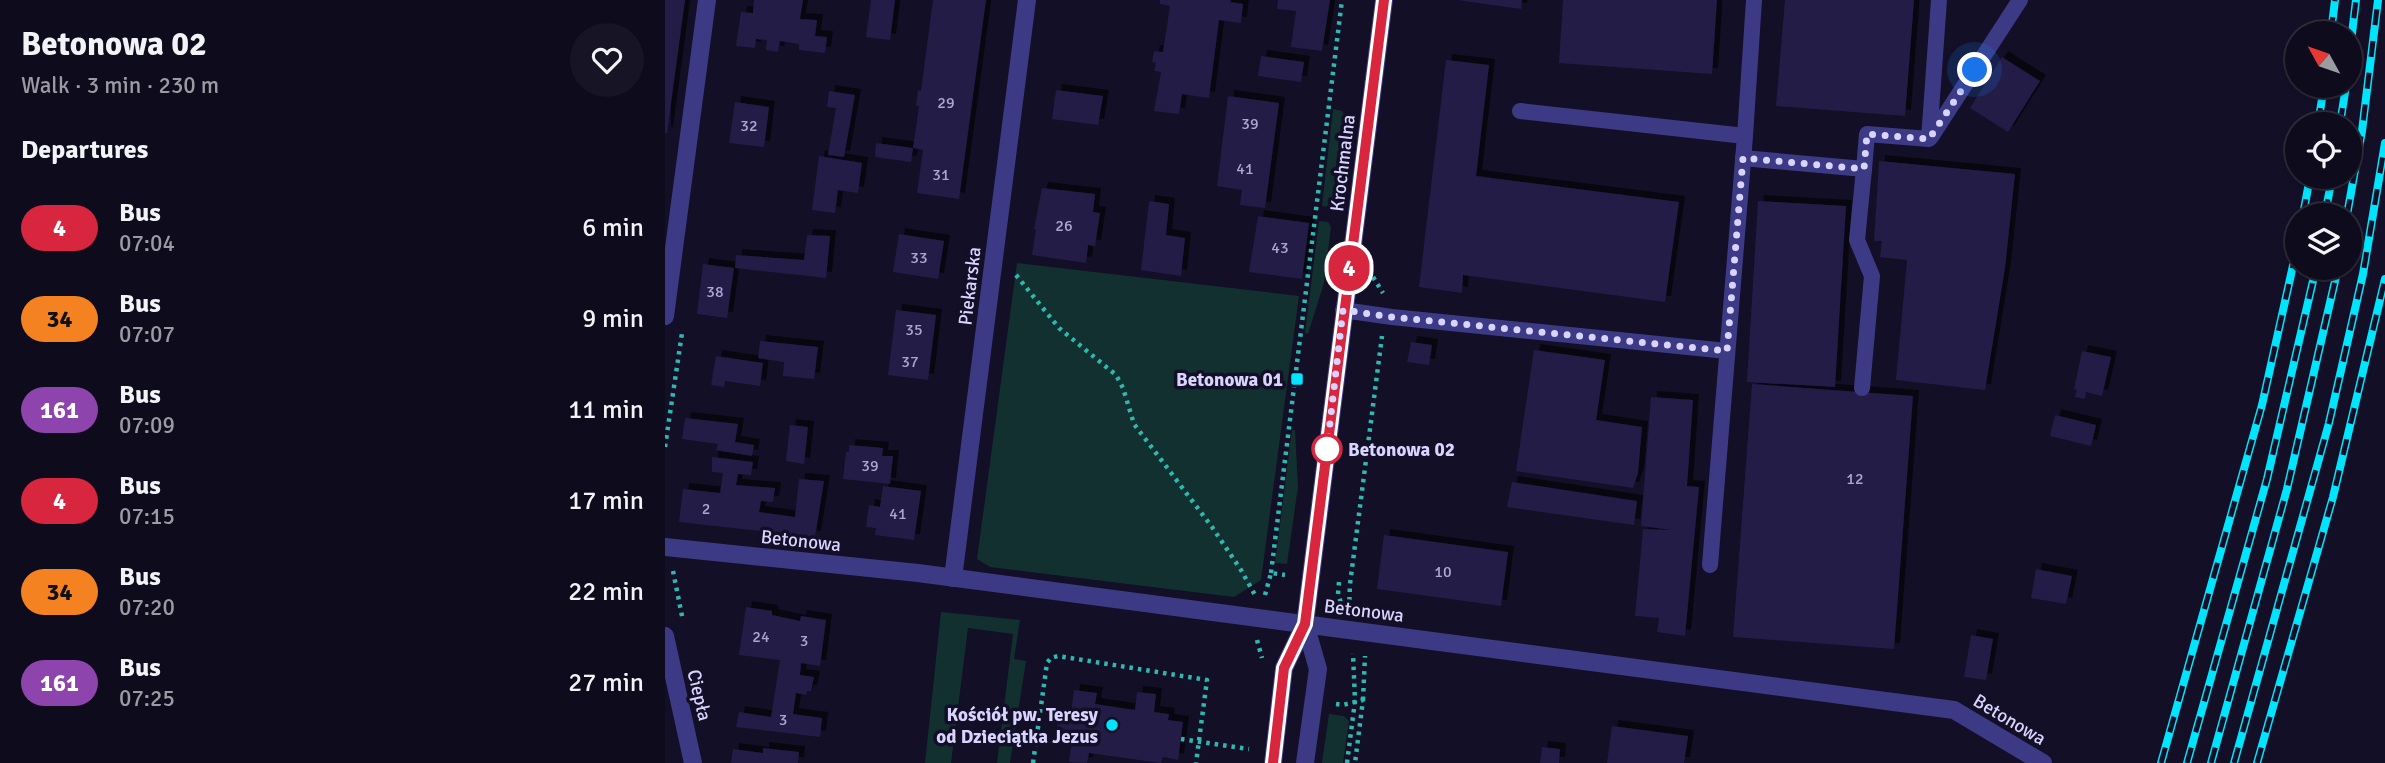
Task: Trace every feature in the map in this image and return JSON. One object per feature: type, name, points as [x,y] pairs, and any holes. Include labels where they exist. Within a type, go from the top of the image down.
[{"type":"street","points":[[665,316],[708,0]]},
{"type":"street","name":"Piekarska","points":[[953,578],[1027,0]]},
{"type":"street","name":"Krochmalna","points":[[1273,763],[1284,668],[1305,624],[1384,0]]},
{"type":"street","name":"Betonowa","points":[[665,547],[953,578],[1954,710],[2043,763]]},
{"type":"street","name":"Krochmalna","points":[[1305,624],[1318,669],[1305,763]]},
{"type":"street","name":"Ciepła","points":[[665,636],[694,763]]},
{"type":"lane","points":[[1710,565],[1754,0]]},
{"type":"lane","points":[[1929,139],[1939,0]]},
{"type":"lane","points":[[1929,139],[2020,0]]},
{"type":"lane","points":[[1520,111],[1745,136]]},
{"type":"lane","points":[[1863,388],[1872,276],[1857,240],[1867,134],[1929,139]]},
{"type":"lane","points":[[1743,158],[1864,169]]},
{"type":"lane","points":[[1343,310],[1727,351]]},
{"type":"path","points":[[1263,598],[1271,573],[1342,0]]},
{"type":"path","points":[[1347,763],[1355,701],[1350,584],[1386,300],[1379,284],[1352,248]]},
{"type":"path","points":[[1010,266],[1059,328],[1116,375],[1134,424],[1212,527],[1241,570],[1260,605]]},
{"type":"path","points":[[1271,573],[1285,575]]},
{"type":"path","points":[[1033,763],[1047,663],[1058,656],[1207,680],[1196,763]]},
{"type":"path","points":[[1355,701],[1363,701],[1355,763]]},
{"type":"path","points":[[1181,738],[1249,749]]},
{"type":"green space","points":[[1333,109],[1342,111],[1346,117],[1335,202],[1329,207],[1322,206]]},
{"type":"green space","points":[[1319,221],[1328,222],[1331,227],[1324,283],[1308,334],[1305,333]]},
{"type":"green space","points":[[1017,263],[1299,296],[1261,580],[1234,597],[990,567],[977,559]]},
{"type":"green space","points":[[1292,430],[1295,430],[1298,487],[1287,564],[1275,563]]},
{"type":"green space","points":[[941,612],[1020,620],[1014,659],[1026,661],[1010,763],[997,763],[1013,634],[968,628],[951,763],[925,763]]},
{"type":"green space","points":[[1329,714],[1344,716],[1349,721],[1343,763],[1322,763]]},
{"type":"building","points":[[665,0],[685,0],[667,133],[665,133]]},
{"type":"building","points":[[754,0],[803,0],[800,19],[817,20],[815,36],[827,37],[825,53],[799,50],[799,44],[780,41],[778,52],[766,50],[767,40],[756,39],[755,48],[736,46],[741,12],[753,13]]},
{"type":"building","points":[[871,0],[895,0],[890,40],[866,37]]},
{"type":"building","points":[[933,0],[986,0],[959,199],[917,193],[923,150],[913,148],[919,106],[916,106],[918,90],[921,91]]},
{"type":"building","points":[[1160,0],[1231,0],[1230,2],[1243,4],[1241,23],[1219,20],[1209,98],[1182,94],[1179,114],[1154,111],[1161,72],[1154,71],[1156,63],[1152,62],[1154,51],[1163,52],[1170,6],[1160,4]]},
{"type":"building","points":[[1278,0],[1330,0],[1322,51],[1291,47],[1296,11],[1277,9]]},
{"type":"building","points":[[1457,0],[1522,0],[1521,9]]},
{"type":"building","points":[[1563,0],[1717,0],[1712,74],[1559,63]]},
{"type":"building","points":[[1785,0],[1914,0],[1905,116],[1776,106]]},
{"type":"building","points":[[1261,56],[1304,62],[1301,82],[1258,76]]},
{"type":"building","points":[[2002,57],[2040,81],[2008,132],[1970,108]]},
{"type":"building","points":[[1446,60],[1489,65],[1476,176],[1679,202],[1665,302],[1463,275],[1462,293],[1419,287]]},
{"type":"building","points":[[1056,90],[1103,96],[1098,125],[1052,119]]},
{"type":"building","points":[[829,91],[855,95],[844,157],[828,155],[836,108],[827,107]]},
{"type":"building","points":[[1228,96],[1279,103],[1265,208],[1240,205],[1242,190],[1217,186]]},
{"type":"building","points":[[735,102],[769,107],[764,147],[729,143]]},
{"type":"building","points":[[876,143],[913,148],[911,162],[875,157]]},
{"type":"building","points":[[819,156],[862,163],[858,193],[838,190],[835,213],[812,210]]},
{"type":"building","points":[[1879,161],[2015,174],[2005,268],[1985,390],[1896,380],[1907,260],[1880,257],[1882,241],[1874,241]]},
{"type":"building","points":[[1042,188],[1095,194],[1093,212],[1100,213],[1095,246],[1088,245],[1086,263],[1032,255]]},
{"type":"building","points":[[1149,201],[1169,204],[1166,235],[1185,238],[1181,276],[1141,270]]},
{"type":"building","points":[[1758,201],[1846,206],[1835,387],[1747,382]]},
{"type":"building","points":[[1258,216],[1309,223],[1302,279],[1249,272]]},
{"type":"building","points":[[899,234],[944,241],[938,279],[893,272]]},
{"type":"building","points":[[807,235],[830,236],[826,278],[735,268],[736,255],[804,260]]},
{"type":"building","points":[[703,264],[734,268],[727,318],[697,314]]},
{"type":"building","points":[[896,310],[936,315],[928,380],[888,375]]},
{"type":"building","points":[[760,341],[818,347],[814,379],[783,376],[784,362],[758,358]]},
{"type":"building","points":[[1411,342],[1432,345],[1429,365],[1407,362]]},
{"type":"building","points":[[1534,350],[1605,360],[1596,420],[1642,427],[1638,473],[1633,488],[1516,471]]},
{"type":"building","points":[[2082,351],[2111,357],[2102,396],[2086,392],[2085,399],[2075,397],[2077,390],[2074,389]]},
{"type":"building","points":[[716,356],[763,363],[760,386],[725,381],[724,387],[711,385]]},
{"type":"building","points":[[1752,384],[1913,396],[1894,649],[1733,637]]},
{"type":"building","points":[[1651,397],[1693,400],[1687,486],[1699,487],[1685,636],[1657,632],[1659,618],[1635,616],[1643,529],[1672,530],[1641,526]]},
{"type":"building","points":[[2055,415],[2096,425],[2091,446],[2050,436]]},
{"type":"building","points":[[685,418],[738,424],[735,442],[754,445],[752,456],[716,450],[718,444],[682,439]]},
{"type":"building","points":[[790,425],[808,427],[804,464],[786,461]]},
{"type":"building","points":[[849,445],[883,448],[882,456],[893,456],[890,484],[843,479]]},
{"type":"building","points":[[712,457],[753,462],[751,475],[738,474],[736,485],[775,488],[773,502],[761,501],[759,512],[795,517],[799,479],[824,481],[815,537],[679,522],[683,489],[720,493],[723,473],[712,472]]},
{"type":"building","points":[[1512,482],[1637,501],[1634,525],[1507,507]]},
{"type":"building","points":[[883,486],[921,491],[914,540],[875,535],[876,528],[866,527],[869,505],[880,507]]},
{"type":"building","points":[[1384,535],[1508,552],[1501,606],[1377,589]]},
{"type":"building","points":[[2036,569],[2072,576],[2066,604],[2031,598]]},
{"type":"building","points":[[746,607],[772,611],[772,615],[800,621],[801,616],[826,620],[820,666],[801,663],[800,675],[814,677],[811,691],[807,691],[806,695],[796,693],[793,714],[822,718],[820,737],[736,727],[739,712],[771,717],[780,660],[739,655]]},
{"type":"building","points":[[1971,635],[1993,639],[1986,680],[1964,677]]},
{"type":"building","name":"Kościół pw. Teresy od Dzieciątka Jezus","points":[[1074,690],[1097,693],[1095,704],[1135,710],[1137,692],[1156,694],[1154,712],[1169,714],[1168,720],[1183,722],[1178,760],[1163,757],[1161,763],[1089,753],[1087,763],[1069,762],[1072,740],[1063,739],[1057,730],[1058,719],[1067,712],[1071,713]]},
{"type":"building","points":[[1612,726],[1688,736],[1684,763],[1607,763]]},
{"type":"building","points":[[1542,747],[1560,749],[1559,763],[1540,763]]},
{"type":"building","points":[[763,748],[799,752],[798,763],[731,763],[733,749],[763,753]]},
{"type":"railway","points":[[2332,21],[2335,0]]},
{"type":"railway","points":[[2353,21],[2356,0]]},
{"type":"railway","points":[[2349,203],[2362,131],[2378,0]]},
{"type":"railway","points":[[2320,112],[2322,98]]},
{"type":"railway","points":[[2342,112],[2344,98]]},
{"type":"railway","points":[[2234,763],[2329,423],[2363,274],[2385,143]]},
{"type":"railway","points":[[2305,203],[2308,189]]},
{"type":"railway","points":[[2327,203],[2330,189]]},
{"type":"railway","points":[[2257,763],[2333,497],[2385,279]]},
{"type":"railway","points":[[2161,763],[2262,405],[2290,280]]},
{"type":"railway","points":[[2187,763],[2267,479],[2313,280]]},
{"type":"railway","points":[[2211,763],[2287,489],[2335,280]]},
{"type":"bus line","name":"4","points":[[1273,763],[1284,668],[1305,624],[1384,0]]},
{"type":"place","name":"Betonowa 01","points":[[1297,379]]},
{"type":"place","name":"Betonowa 02","points":[[1327,449]]},
{"type":"place","name":"Kościół pw. Teresy od Dzieciątka Jezus","points":[[1112,725]]},
{"type":"route","points":[[1327,449],[1343,310],[1727,351],[1743,158],[1864,169],[1867,134],[1929,139],[1975,70]]}]
